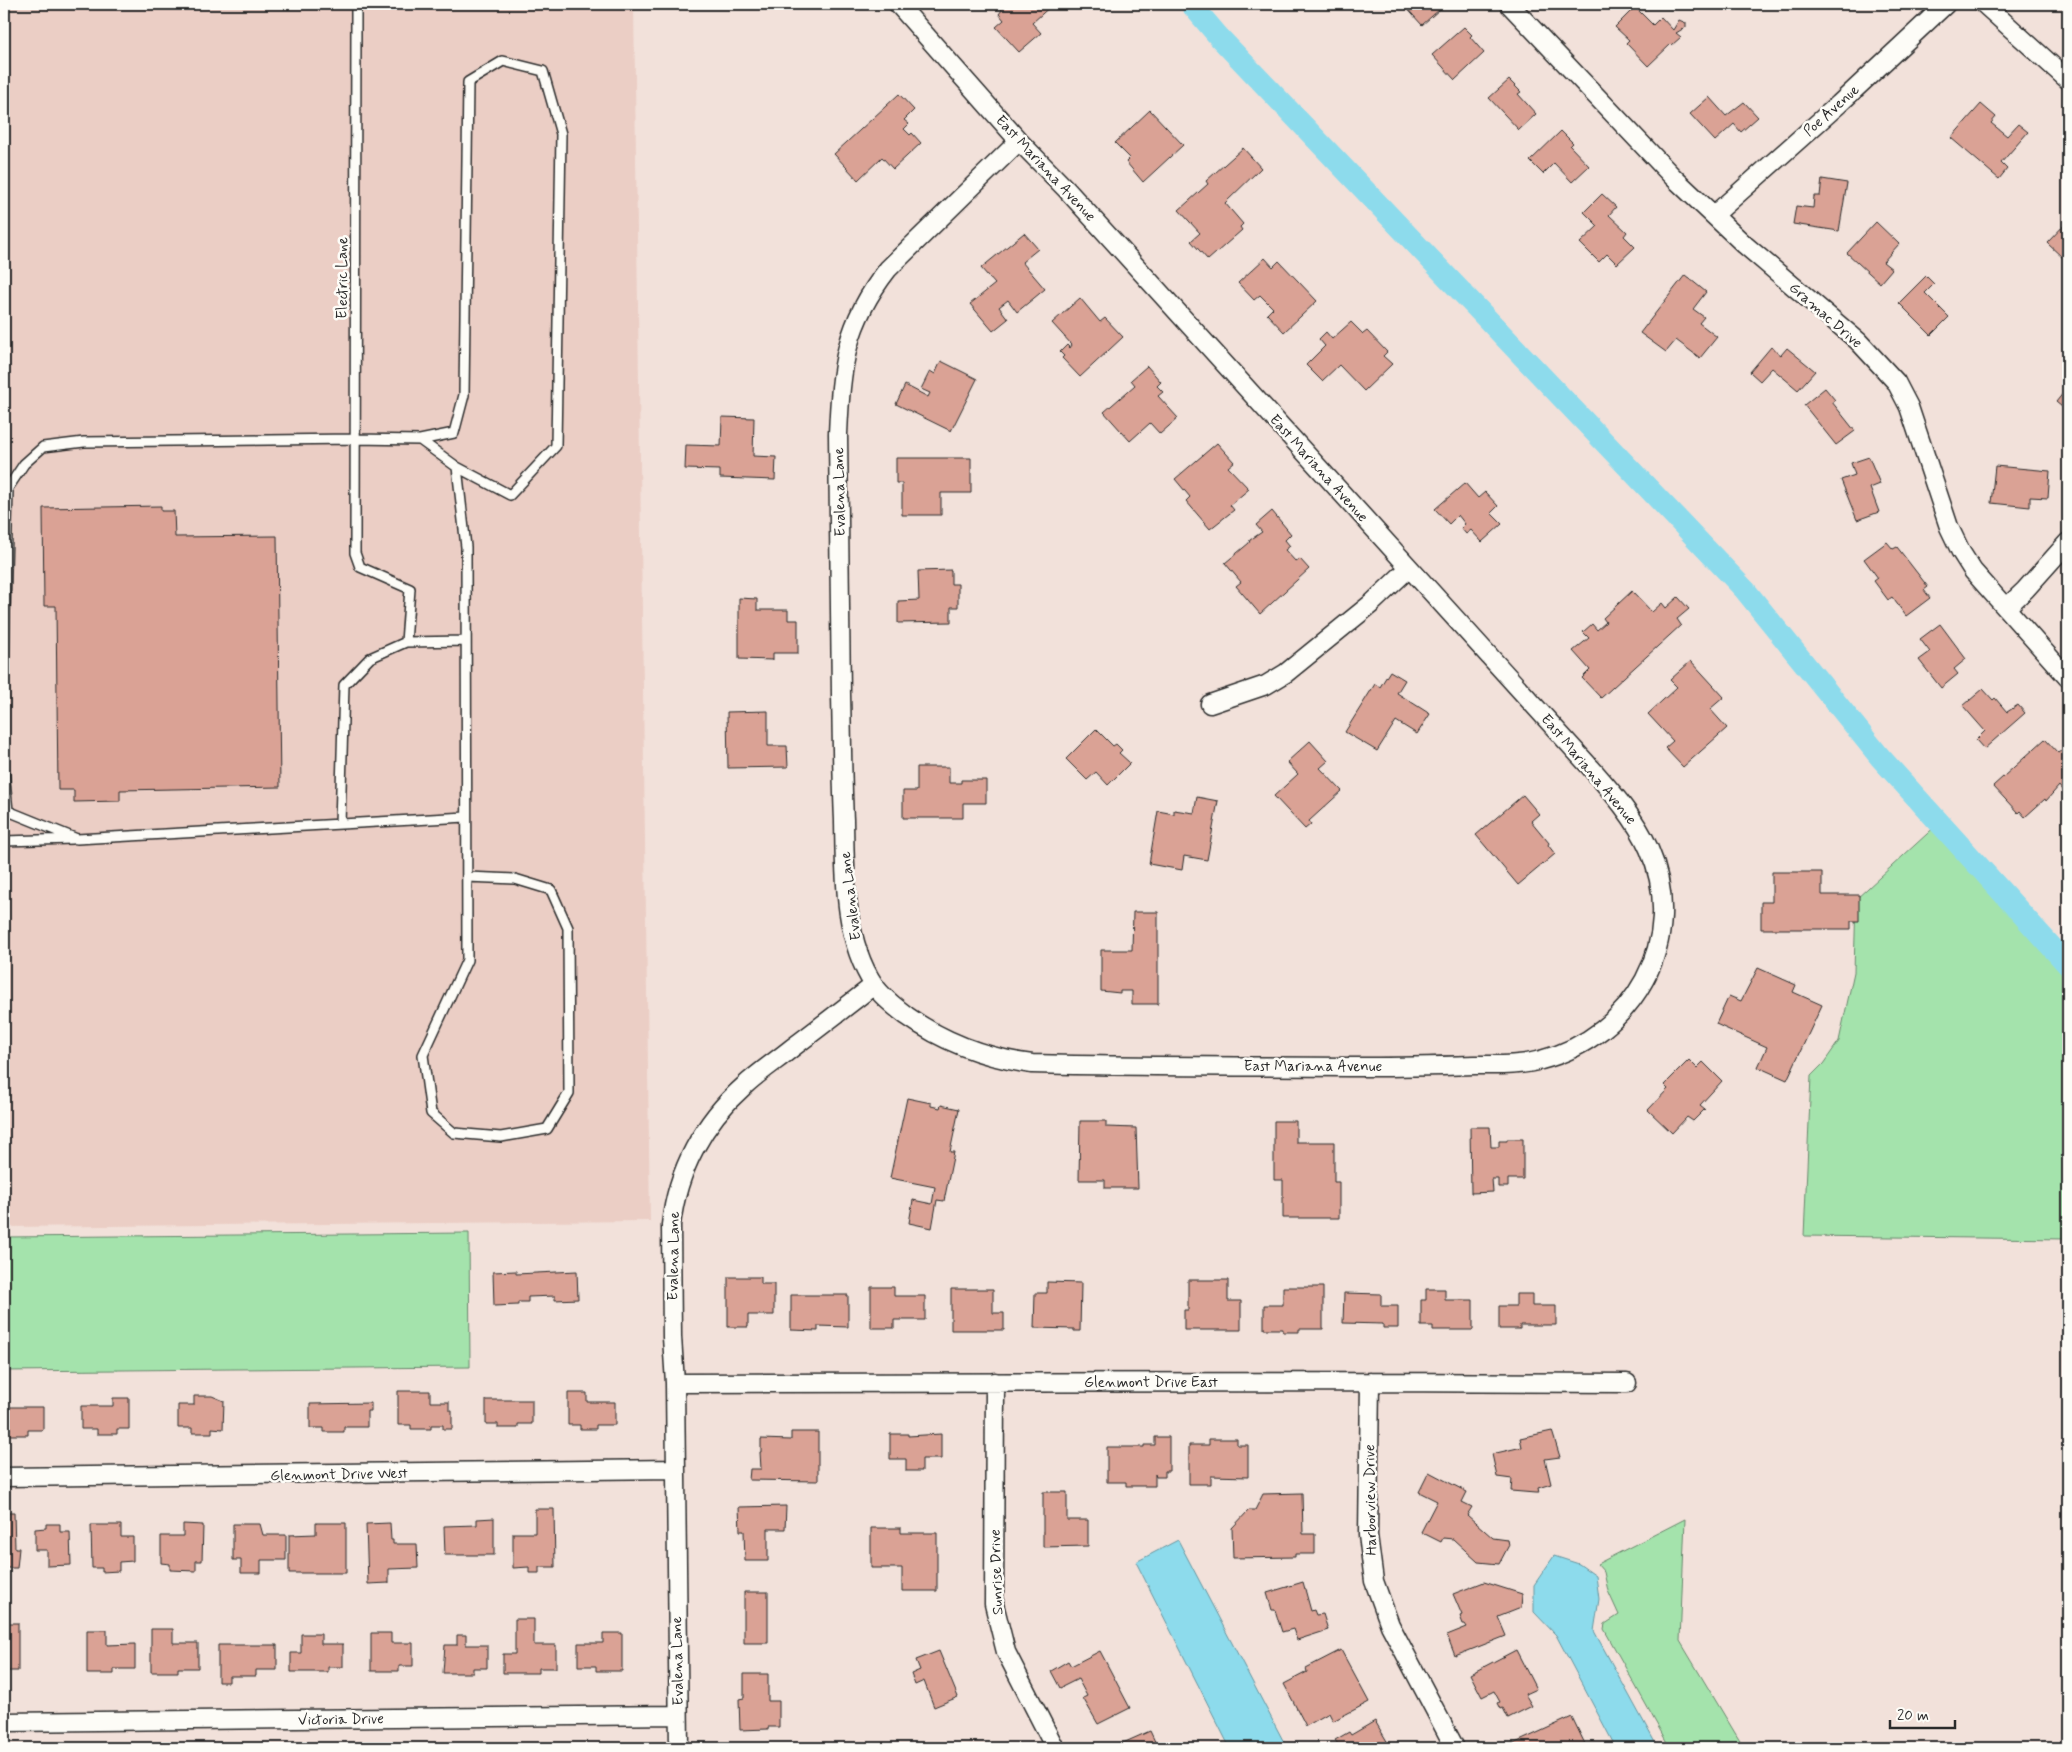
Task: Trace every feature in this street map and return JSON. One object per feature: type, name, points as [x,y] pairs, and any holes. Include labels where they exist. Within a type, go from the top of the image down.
[{"type":"street","name":"East Mariana Avenue","points":[[874,985],[892,1004],[912,1020],[956,1045],[1005,1061],[1032,1064],[1412,1067],[1516,1065],[1565,1053],[1589,1041],[1608,1027],[1638,991],[1650,969],[1658,944],[1662,920],[1662,897],[1658,875],[1650,850],[1638,828],[1596,773],[1066,189],[1019,141],[898,4]]},
{"type":"street","name":"Gramac Drive","points":[[1509,4],[1673,177],[1745,245],[1858,341],[1896,382],[1909,407],[1949,527],[1961,552],[1973,571],[2068,678]]},
{"type":"street","name":"Poe Avenue","points":[[1714,214],[1824,117],[1946,4]]},
{"type":"street","points":[[1984,4],[2068,80]]},
{"type":"street","name":"Evalena Lane","points":[[679,1748],[675,1383],[672,1337],[671,1225],[680,1179],[706,1128],[723,1106],[744,1086],[874,985],[858,953],[852,929],[845,870],[838,434],[840,383],[844,358],[861,309],[873,288],[888,269],[1019,141]]},
{"type":"street","points":[[2006,608],[2025,590],[2068,542]]},
{"type":"street","points":[[1210,704],[1257,688],[1286,673],[1371,604],[1409,568]]},
{"type":"street","name":"Sunrise Drive","points":[[995,1382],[994,1604],[1006,1652],[1055,1748]]},
{"type":"street","name":"Glenmont Drive East","points":[[675,1383],[1370,1382],[1627,1384]]},
{"type":"street","name":"Harborview Drive","points":[[1370,1382],[1368,1535],[1374,1582],[1390,1625],[1455,1748]]},
{"type":"street","name":"Glenmont Drive West","points":[[4,1477],[675,1470]]},
{"type":"street","name":"Victoria Drive","points":[[4,1722],[678,1715]]},
{"type":"lane","name":"Electric Lane","points":[[356,4],[355,553],[360,567],[410,589],[406,642]]},
{"type":"lane","points":[[4,651],[8,488],[24,464],[43,448],[84,442],[420,440],[454,433],[464,395],[468,82],[503,61],[543,71],[561,134],[556,446],[510,494],[457,467],[420,440]]},
{"type":"lane","points":[[457,467],[466,547],[467,960],[423,1055],[431,1113],[454,1133],[501,1137],[547,1129],[569,1094],[568,928],[550,890],[515,879],[467,877]]},
{"type":"lane","points":[[340,824],[344,685],[370,658],[406,642],[466,641]]},
{"type":"lane","points":[[4,771],[8,811],[77,839]]},
{"type":"lane","points":[[4,841],[77,839],[466,817]]},
{"type":"shaded area","points":[[4,4],[634,4],[650,1221],[4,1227]]},
{"type":"green space","points":[[1939,823],[2068,956],[2068,1239],[1804,1236],[1811,1076],[1823,1064],[1839,1041],[1854,972],[1856,899]]},
{"type":"green space","points":[[469,1233],[470,1367],[4,1371],[4,1237]]},
{"type":"green space","points":[[1685,1519],[1680,1641],[1744,1748],[1670,1748],[1604,1629],[1605,1624],[1619,1615],[1608,1591],[1604,1572],[1597,1564]]},
{"type":"water","points":[[1178,1540],[1287,1748],[1230,1748],[1136,1562]]},
{"type":"water","points":[[1554,1556],[1579,1564],[1596,1576],[1599,1599],[1594,1631],[1658,1748],[1616,1748],[1556,1635],[1534,1612],[1534,1585]]},
{"type":"building","points":[[997,4],[1053,4],[1032,23],[1041,33],[1019,52],[996,27],[1004,20],[999,14],[1002,10]]},
{"type":"building","points":[[1403,4],[1436,4],[1440,9],[1422,25]]},
{"type":"building","points":[[1635,7],[1653,25],[1661,17],[1673,30],[1679,20],[1686,23],[1686,27],[1676,33],[1681,37],[1648,66],[1626,43],[1629,40],[1615,27]]},
{"type":"building","points":[[1464,27],[1484,53],[1455,80],[1432,55]]},
{"type":"building","points":[[1509,80],[1521,92],[1518,94],[1536,114],[1519,130],[1489,98]]},
{"type":"building","points":[[899,94],[914,110],[904,120],[909,124],[904,129],[910,135],[912,133],[921,143],[893,169],[882,157],[858,180],[834,154]]},
{"type":"building","points":[[1709,97],[1726,116],[1744,102],[1758,117],[1741,132],[1734,124],[1715,141],[1690,114]]},
{"type":"building","points":[[1981,104],[1996,117],[1991,123],[2007,136],[2018,124],[2028,132],[2001,163],[2007,169],[1999,179],[1951,138]]},
{"type":"building","points":[[1150,110],[1183,145],[1143,182],[1126,162],[1130,158],[1115,143]]},
{"type":"building","points":[[1561,131],[1573,143],[1570,146],[1589,166],[1572,182],[1554,163],[1543,174],[1530,161]]},
{"type":"building","points":[[1243,148],[1261,168],[1225,203],[1243,224],[1240,227],[1242,230],[1208,260],[1191,241],[1200,233],[1179,210],[1208,184],[1206,181]]},
{"type":"building","points":[[1822,179],[1847,183],[1839,231],[1793,224],[1796,206],[1813,208],[1814,196],[1820,196]]},
{"type":"building","points":[[1602,194],[1616,207],[1609,215],[1627,232],[1624,236],[1635,247],[1617,264],[1607,254],[1599,262],[1580,243],[1598,226],[1584,212]]},
{"type":"building","points":[[2068,221],[2068,255],[2064,259],[2047,243]]},
{"type":"building","points":[[1876,222],[1899,244],[1883,262],[1892,269],[1880,283],[1847,253]]},
{"type":"building","points":[[1024,233],[1038,249],[1022,262],[1045,289],[1017,312],[1008,300],[999,307],[1008,319],[993,331],[970,304],[995,284],[981,268]]},
{"type":"building","points":[[1265,258],[1273,267],[1279,261],[1317,301],[1284,332],[1267,314],[1273,308],[1260,295],[1254,300],[1238,283]]},
{"type":"building","points":[[1685,275],[1706,292],[1693,309],[1704,317],[1699,323],[1717,337],[1700,358],[1676,340],[1666,352],[1640,333]]},
{"type":"building","points":[[1926,276],[1934,284],[1925,293],[1949,317],[1931,335],[1899,303]]},
{"type":"building","points":[[1080,298],[1100,322],[1105,318],[1123,337],[1080,377],[1062,358],[1064,356],[1060,352],[1067,345],[1070,348],[1072,345],[1052,323]]},
{"type":"building","points":[[1351,322],[1363,334],[1367,331],[1387,352],[1383,356],[1392,364],[1364,391],[1339,365],[1322,381],[1306,365],[1325,346],[1319,339],[1326,332],[1332,339]]},
{"type":"building","points":[[1771,347],[1781,355],[1787,348],[1815,371],[1798,390],[1772,368],[1760,381],[1750,372]]},
{"type":"building","points":[[941,361],[977,379],[951,431],[896,404],[905,385],[928,397],[930,393],[921,389],[930,371],[935,374]]},
{"type":"building","points":[[1147,366],[1161,382],[1157,386],[1163,392],[1158,396],[1178,418],[1160,434],[1150,423],[1130,441],[1104,412],[1135,385],[1131,380]]},
{"type":"building","points":[[2068,387],[2068,412],[2056,402]]},
{"type":"building","points":[[1825,388],[1835,400],[1832,402],[1855,431],[1836,445],[1804,405]]},
{"type":"building","points":[[722,417],[754,418],[753,456],[776,457],[775,480],[720,478],[720,470],[685,469],[686,445],[721,446]]},
{"type":"building","points":[[1217,443],[1234,462],[1228,467],[1249,489],[1230,505],[1234,510],[1210,529],[1186,501],[1190,497],[1175,479]]},
{"type":"building","points":[[1869,457],[1880,484],[1870,488],[1879,512],[1857,520],[1841,480],[1855,475],[1851,463]]},
{"type":"building","points":[[896,458],[971,458],[971,493],[941,493],[941,515],[902,515],[902,483],[896,483]]},
{"type":"building","points":[[1995,466],[2050,471],[2048,498],[2030,497],[2030,507],[1991,503]]},
{"type":"building","points":[[1465,483],[1478,498],[1485,492],[1498,506],[1491,513],[1502,524],[1482,542],[1471,530],[1466,534],[1461,528],[1465,524],[1458,515],[1449,524],[1435,509]]},
{"type":"building","points":[[161,506],[161,511],[174,511],[175,537],[277,536],[280,787],[120,790],[120,801],[74,802],[74,790],[58,790],[56,606],[44,606],[43,508]]},
{"type":"building","points":[[1272,511],[1291,534],[1285,540],[1290,546],[1285,550],[1296,562],[1300,559],[1309,569],[1260,614],[1236,586],[1241,582],[1225,563],[1249,543],[1250,540],[1262,532],[1256,525]]},
{"type":"building","points":[[1887,542],[1893,549],[1897,547],[1928,587],[1924,590],[1930,598],[1906,616],[1892,597],[1888,600],[1874,581],[1878,578],[1864,559]]},
{"type":"building","points":[[951,570],[951,584],[958,584],[958,607],[951,607],[951,622],[898,623],[898,601],[919,600],[918,571]]},
{"type":"building","points":[[1632,591],[1652,612],[1662,603],[1666,608],[1678,597],[1689,609],[1677,619],[1681,625],[1601,698],[1582,678],[1590,670],[1573,651],[1589,638],[1583,632],[1592,624],[1597,630],[1606,622],[1603,618]]},
{"type":"building","points":[[739,598],[757,599],[757,610],[788,610],[788,620],[798,620],[798,653],[773,653],[773,660],[739,659]]},
{"type":"building","points":[[1940,624],[1966,659],[1954,669],[1958,674],[1941,688],[1919,660],[1930,652],[1920,639]]},
{"type":"building","points":[[1691,661],[1724,697],[1710,709],[1727,728],[1683,767],[1665,748],[1673,741],[1648,714],[1677,687],[1670,680]]},
{"type":"building","points":[[1390,671],[1405,680],[1397,693],[1430,714],[1417,734],[1396,721],[1377,751],[1345,732],[1375,684],[1380,687]]},
{"type":"building","points":[[1983,689],[1993,700],[1995,698],[2007,712],[2018,705],[2025,713],[1984,749],[1976,740],[1985,731],[1963,706]]},
{"type":"building","points":[[768,711],[768,746],[787,746],[788,767],[728,768],[727,712]]},
{"type":"building","points":[[1096,729],[1113,746],[1116,744],[1122,750],[1119,753],[1130,763],[1108,785],[1096,772],[1087,780],[1066,759]]},
{"type":"building","points":[[2045,739],[2058,753],[2062,750],[2068,757],[2068,784],[2062,790],[2059,786],[2046,801],[2045,799],[2025,817],[2020,811],[2018,813],[1993,786]]},
{"type":"building","points":[[1310,741],[1328,761],[1320,768],[1342,791],[1309,821],[1311,824],[1305,829],[1274,796],[1298,774],[1287,762]]},
{"type":"building","points":[[917,767],[949,767],[949,783],[961,783],[961,780],[986,780],[986,803],[963,803],[963,818],[903,818],[903,791],[917,791]]},
{"type":"building","points":[[1523,795],[1539,814],[1531,821],[1549,843],[1548,845],[1555,854],[1518,885],[1476,835]]},
{"type":"building","points":[[1197,797],[1218,801],[1207,860],[1184,856],[1182,870],[1149,864],[1158,811],[1174,814],[1174,810],[1194,813]]},
{"type":"building","points":[[1772,872],[1822,872],[1822,895],[1859,895],[1859,921],[1851,921],[1851,929],[1761,929],[1761,902],[1772,902]]},
{"type":"building","points":[[1133,912],[1158,912],[1158,1004],[1132,1004],[1132,991],[1120,991],[1120,993],[1101,991],[1101,950],[1132,950]]},
{"type":"building","points":[[1758,968],[1796,985],[1793,992],[1822,1005],[1787,1080],[1758,1067],[1767,1047],[1716,1024],[1729,996],[1741,1001]]},
{"type":"building","points":[[1689,1060],[1697,1068],[1703,1062],[1722,1081],[1700,1105],[1705,1109],[1693,1121],[1687,1117],[1672,1133],[1648,1110],[1668,1089],[1664,1085]]},
{"type":"building","points":[[907,1098],[931,1103],[931,1106],[940,1108],[941,1105],[959,1109],[950,1152],[954,1152],[944,1201],[937,1200],[932,1228],[909,1223],[913,1200],[932,1204],[935,1187],[890,1178]]},
{"type":"building","points":[[1080,1121],[1106,1121],[1106,1127],[1136,1128],[1138,1188],[1105,1188],[1105,1180],[1079,1180]]},
{"type":"building","points":[[1274,1121],[1296,1121],[1296,1142],[1334,1142],[1334,1182],[1339,1182],[1339,1218],[1283,1218],[1283,1180],[1274,1180]]},
{"type":"building","points":[[1470,1127],[1490,1127],[1491,1147],[1499,1147],[1499,1141],[1507,1141],[1507,1139],[1523,1139],[1523,1179],[1508,1179],[1508,1187],[1498,1187],[1498,1179],[1492,1179],[1493,1192],[1471,1193]]},
{"type":"building","points":[[516,1271],[516,1274],[577,1271],[578,1299],[555,1300],[555,1296],[528,1297],[528,1302],[518,1302],[518,1305],[494,1306],[493,1272]]},
{"type":"building","points":[[728,1277],[761,1277],[761,1284],[774,1284],[774,1315],[748,1315],[748,1327],[728,1327]]},
{"type":"building","points":[[1188,1280],[1228,1280],[1228,1301],[1241,1301],[1241,1330],[1184,1330],[1184,1310],[1188,1310]]},
{"type":"building","points":[[1047,1282],[1081,1283],[1080,1331],[1074,1331],[1074,1329],[1034,1328],[1035,1293],[1047,1293]]},
{"type":"building","points":[[871,1287],[894,1287],[894,1296],[925,1296],[925,1320],[894,1320],[894,1328],[871,1328]]},
{"type":"building","points":[[1283,1287],[1323,1287],[1323,1329],[1299,1329],[1299,1332],[1283,1332],[1283,1329],[1264,1329],[1264,1305],[1283,1305]]},
{"type":"building","points":[[951,1289],[993,1289],[993,1313],[1004,1313],[1004,1330],[951,1330]]},
{"type":"building","points":[[1426,1289],[1445,1289],[1445,1300],[1473,1300],[1473,1330],[1433,1330],[1433,1326],[1421,1326],[1421,1300],[1426,1300]]},
{"type":"building","points":[[1344,1293],[1381,1294],[1381,1306],[1398,1306],[1398,1328],[1383,1328],[1383,1324],[1343,1323]]},
{"type":"building","points":[[1516,1294],[1532,1294],[1532,1306],[1556,1306],[1556,1325],[1520,1325],[1520,1329],[1499,1329],[1499,1306],[1516,1306]]},
{"type":"building","points":[[791,1295],[848,1295],[848,1327],[818,1326],[818,1331],[791,1330]]},
{"type":"building","points":[[398,1391],[430,1391],[430,1402],[449,1402],[449,1410],[452,1410],[452,1429],[443,1429],[443,1425],[431,1425],[431,1429],[411,1429],[411,1425],[398,1425]]},
{"type":"building","points":[[568,1393],[587,1393],[587,1402],[615,1402],[615,1425],[596,1425],[596,1429],[580,1429],[580,1425],[568,1425]]},
{"type":"building","points":[[194,1396],[212,1396],[224,1401],[223,1429],[212,1428],[212,1433],[192,1433],[192,1428],[178,1428],[178,1405],[194,1405]]},
{"type":"building","points":[[113,1398],[129,1398],[129,1429],[117,1429],[117,1434],[97,1434],[97,1429],[81,1429],[81,1406],[113,1406]]},
{"type":"building","points":[[486,1400],[532,1400],[532,1424],[518,1424],[518,1428],[498,1428],[498,1424],[486,1424]]},
{"type":"building","points":[[371,1403],[371,1411],[367,1411],[367,1427],[344,1427],[344,1432],[324,1432],[324,1428],[310,1428],[310,1404]]},
{"type":"building","points":[[4,1407],[43,1407],[43,1430],[28,1430],[28,1435],[9,1435],[9,1430],[4,1430]]},
{"type":"building","points":[[1552,1431],[1560,1457],[1545,1459],[1551,1484],[1538,1488],[1539,1493],[1511,1491],[1512,1479],[1497,1477],[1492,1454],[1522,1447],[1520,1438]]},
{"type":"building","points":[[791,1432],[818,1432],[818,1481],[749,1480],[750,1469],[761,1469],[761,1439],[791,1440]]},
{"type":"building","points":[[890,1434],[908,1434],[908,1436],[941,1434],[941,1459],[922,1459],[922,1471],[906,1471],[906,1459],[890,1459]]},
{"type":"building","points":[[1155,1437],[1169,1437],[1169,1471],[1165,1471],[1165,1477],[1156,1477],[1155,1474],[1155,1486],[1126,1486],[1126,1482],[1107,1482],[1107,1447],[1144,1447],[1144,1445],[1155,1445]]},
{"type":"building","points":[[1209,1439],[1237,1439],[1237,1445],[1248,1445],[1248,1477],[1211,1476],[1211,1484],[1189,1484],[1189,1445],[1209,1445]]},
{"type":"building","points":[[1429,1472],[1467,1492],[1462,1502],[1472,1507],[1467,1515],[1493,1538],[1508,1540],[1509,1545],[1499,1564],[1478,1562],[1453,1539],[1443,1538],[1441,1542],[1421,1532],[1437,1501],[1419,1492]]},
{"type":"building","points":[[1043,1492],[1067,1492],[1067,1520],[1088,1520],[1088,1546],[1043,1547]]},
{"type":"building","points":[[1302,1493],[1303,1534],[1315,1534],[1315,1554],[1295,1554],[1295,1557],[1233,1558],[1232,1528],[1249,1510],[1255,1510],[1263,1494]]},
{"type":"building","points":[[786,1506],[785,1529],[768,1529],[768,1561],[745,1561],[744,1531],[740,1531],[739,1507]]},
{"type":"building","points":[[535,1509],[554,1509],[555,1567],[539,1567],[539,1573],[529,1573],[529,1567],[513,1568],[513,1533],[535,1533]]},
{"type":"building","points":[[4,1513],[14,1513],[15,1548],[19,1548],[17,1568],[4,1568]]},
{"type":"building","points":[[494,1518],[494,1555],[445,1555],[444,1526],[477,1525],[477,1519]]},
{"type":"building","points":[[316,1523],[346,1523],[346,1573],[289,1573],[289,1535],[316,1534]]},
{"type":"building","points":[[390,1523],[393,1544],[417,1544],[418,1568],[389,1569],[389,1583],[368,1584],[366,1524]]},
{"type":"building","points":[[46,1524],[60,1524],[60,1532],[70,1532],[71,1565],[47,1566],[47,1550],[35,1550],[35,1529],[46,1528]]},
{"type":"building","points":[[183,1524],[203,1525],[202,1561],[196,1561],[196,1571],[170,1570],[170,1564],[161,1563],[161,1536],[183,1536]]},
{"type":"building","points":[[233,1524],[260,1524],[263,1535],[286,1535],[286,1560],[261,1560],[261,1573],[241,1573],[241,1560],[233,1560]]},
{"type":"building","points":[[91,1525],[121,1525],[121,1537],[133,1537],[133,1561],[119,1562],[119,1571],[102,1572],[102,1568],[92,1568]]},
{"type":"building","points":[[871,1528],[901,1528],[901,1533],[937,1533],[937,1591],[902,1591],[902,1568],[871,1568]]},
{"type":"building","points":[[1303,1582],[1311,1611],[1314,1610],[1316,1615],[1323,1614],[1328,1630],[1297,1640],[1293,1629],[1282,1632],[1267,1593]]},
{"type":"building","points":[[1484,1582],[1522,1594],[1521,1608],[1498,1617],[1506,1636],[1455,1656],[1447,1635],[1467,1627],[1463,1624],[1460,1616],[1462,1615],[1453,1594]]},
{"type":"building","points":[[744,1592],[768,1592],[768,1643],[744,1643]]},
{"type":"building","points":[[515,1619],[534,1619],[534,1645],[556,1645],[556,1668],[539,1668],[539,1673],[503,1673],[503,1654],[515,1654]]},
{"type":"building","points":[[4,1623],[18,1623],[18,1671],[4,1671]]},
{"type":"building","points":[[151,1629],[173,1629],[173,1643],[198,1643],[198,1668],[178,1668],[178,1672],[151,1672]]},
{"type":"building","points":[[87,1630],[107,1630],[107,1645],[135,1644],[135,1669],[114,1669],[114,1674],[87,1674]]},
{"type":"building","points":[[371,1633],[391,1633],[391,1643],[413,1643],[413,1666],[399,1666],[399,1671],[371,1671]]},
{"type":"building","points":[[603,1633],[622,1633],[622,1671],[596,1671],[596,1666],[578,1666],[578,1643],[603,1643]]},
{"type":"building","points":[[301,1634],[321,1634],[321,1644],[343,1644],[343,1667],[328,1667],[328,1672],[291,1672],[291,1653],[301,1653]]},
{"type":"building","points":[[457,1635],[466,1635],[466,1645],[487,1645],[487,1668],[473,1668],[473,1673],[443,1673],[445,1645],[457,1645]]},
{"type":"building","points":[[218,1645],[277,1645],[277,1670],[256,1670],[256,1676],[229,1676],[229,1682],[218,1682]]},
{"type":"building","points":[[1341,1650],[1369,1702],[1333,1721],[1329,1713],[1306,1726],[1284,1684],[1307,1672],[1306,1668]]},
{"type":"building","points":[[1516,1650],[1536,1689],[1525,1694],[1532,1706],[1508,1718],[1503,1708],[1501,1709],[1498,1703],[1500,1702],[1494,1691],[1482,1697],[1470,1674]]},
{"type":"building","points":[[939,1651],[958,1697],[934,1707],[924,1681],[915,1685],[911,1674],[920,1670],[916,1660]]},
{"type":"building","points":[[1100,1651],[1130,1708],[1098,1724],[1083,1698],[1087,1696],[1078,1679],[1060,1688],[1051,1671],[1068,1661],[1071,1666]]},
{"type":"building","points":[[744,1674],[768,1674],[768,1701],[779,1701],[779,1727],[740,1730],[739,1699],[744,1698]]},
{"type":"building","points":[[1572,1717],[1587,1748],[1515,1748],[1513,1744]]},
{"type":"building","points":[[1375,1721],[1388,1743],[1382,1746],[1383,1748],[1341,1748],[1335,1740],[1349,1732],[1351,1735]]},
{"type":"building","points":[[1150,1731],[1158,1748],[1114,1748],[1114,1747]]},
{"type":"waterway","points":[[1191,4],[1219,37],[1745,590],[1880,757],[2068,965]]}]
